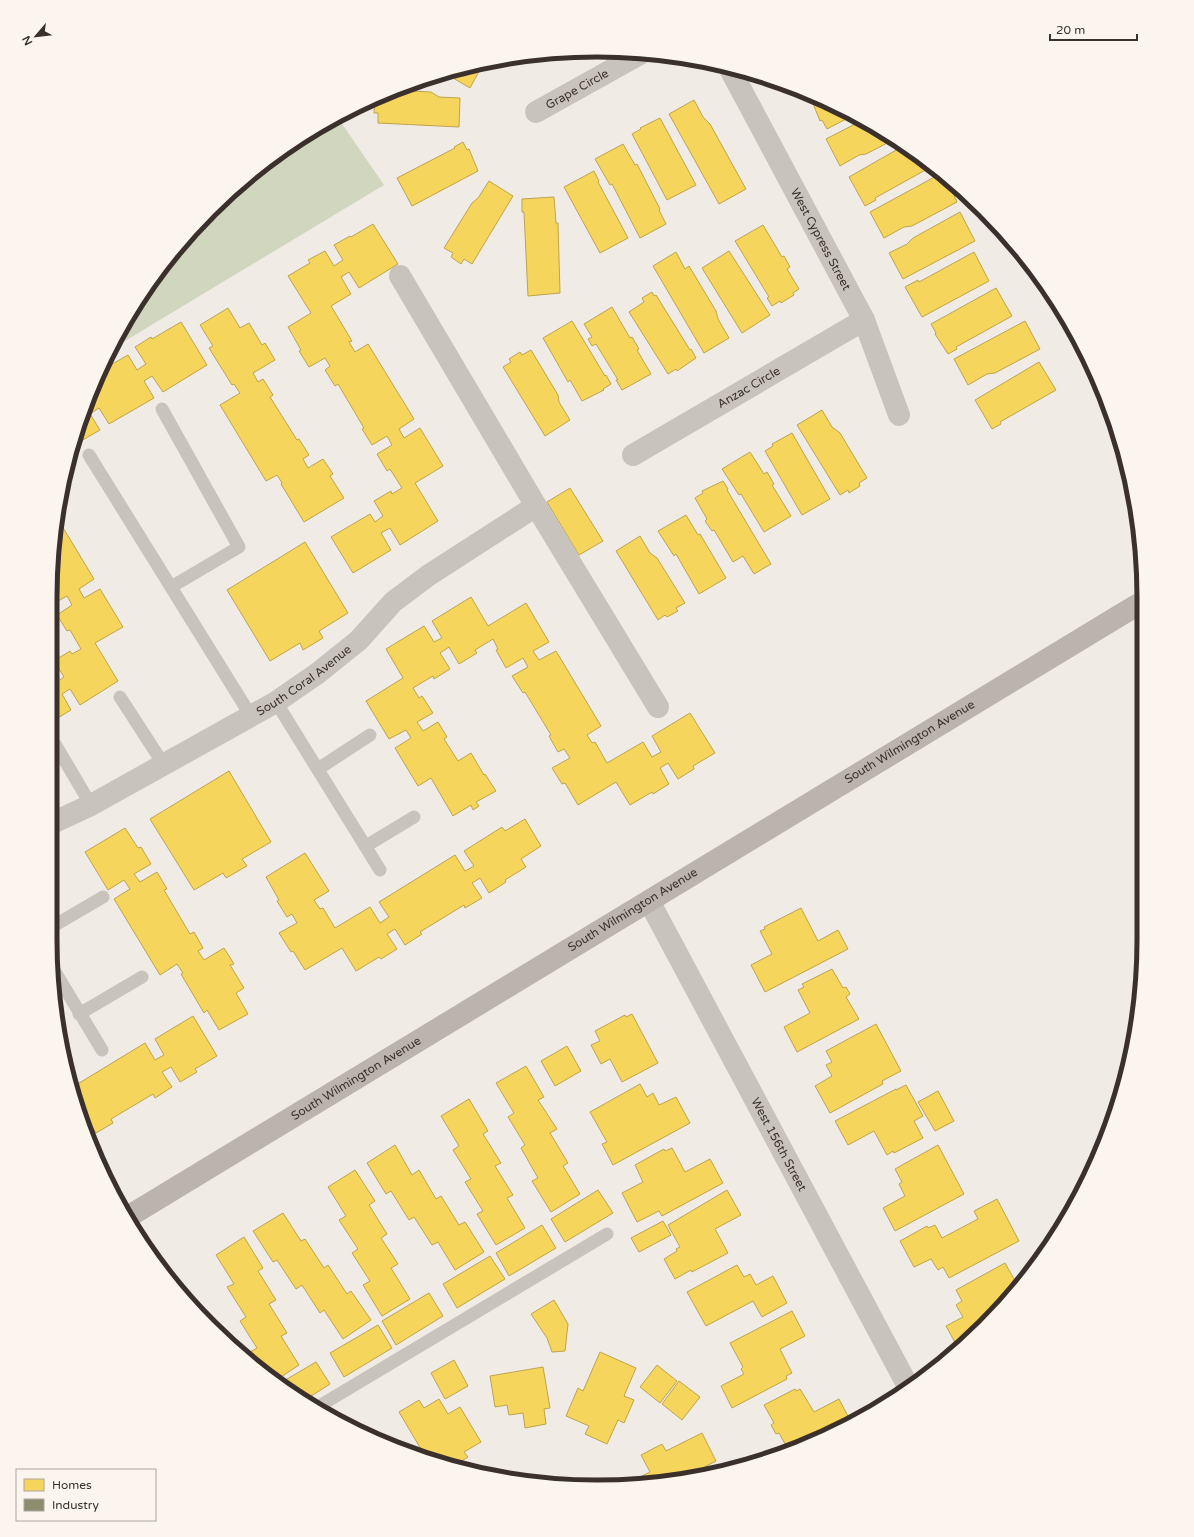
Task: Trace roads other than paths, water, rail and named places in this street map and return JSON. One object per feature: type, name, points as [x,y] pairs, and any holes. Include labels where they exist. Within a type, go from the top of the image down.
[{"type":"main road","name":"South Wilmington Avenue","points":[[132,1214],[649,901],[784,817],[1137,605]]},
{"type":"street","name":"Grape Circle","points":[[536,112],[633,58]]},
{"type":"street","name":"West Cypress Street","points":[[733,74],[864,320],[899,415]]},
{"type":"street","points":[[400,276],[536,506],[658,707]]},
{"type":"street","name":"Anzac Circle","points":[[633,455],[864,320]]},
{"type":"street","name":"South Coral Avenue","points":[[57,821],[91,806],[276,702],[318,673],[359,640],[393,602],[429,575],[536,506]]},
{"type":"street","name":"West 156th Street","points":[[649,901],[906,1382]]},
{"type":"lane","points":[[162,409],[239,547],[171,587]]},
{"type":"lane","points":[[89,455],[252,716]]},
{"type":"lane","points":[[120,697],[164,765]]},
{"type":"lane","points":[[276,702],[380,870]]},
{"type":"lane","points":[[318,769],[370,735]]},
{"type":"lane","points":[[57,747],[91,806]]},
{"type":"lane","points":[[366,846],[414,817]]},
{"type":"lane","points":[[57,924],[103,897]]},
{"type":"lane","points":[[58,977],[102,1050]]},
{"type":"lane","points":[[80,1014],[142,978]]},
{"type":"lane","points":[[322,1405],[607,1234]]}]
